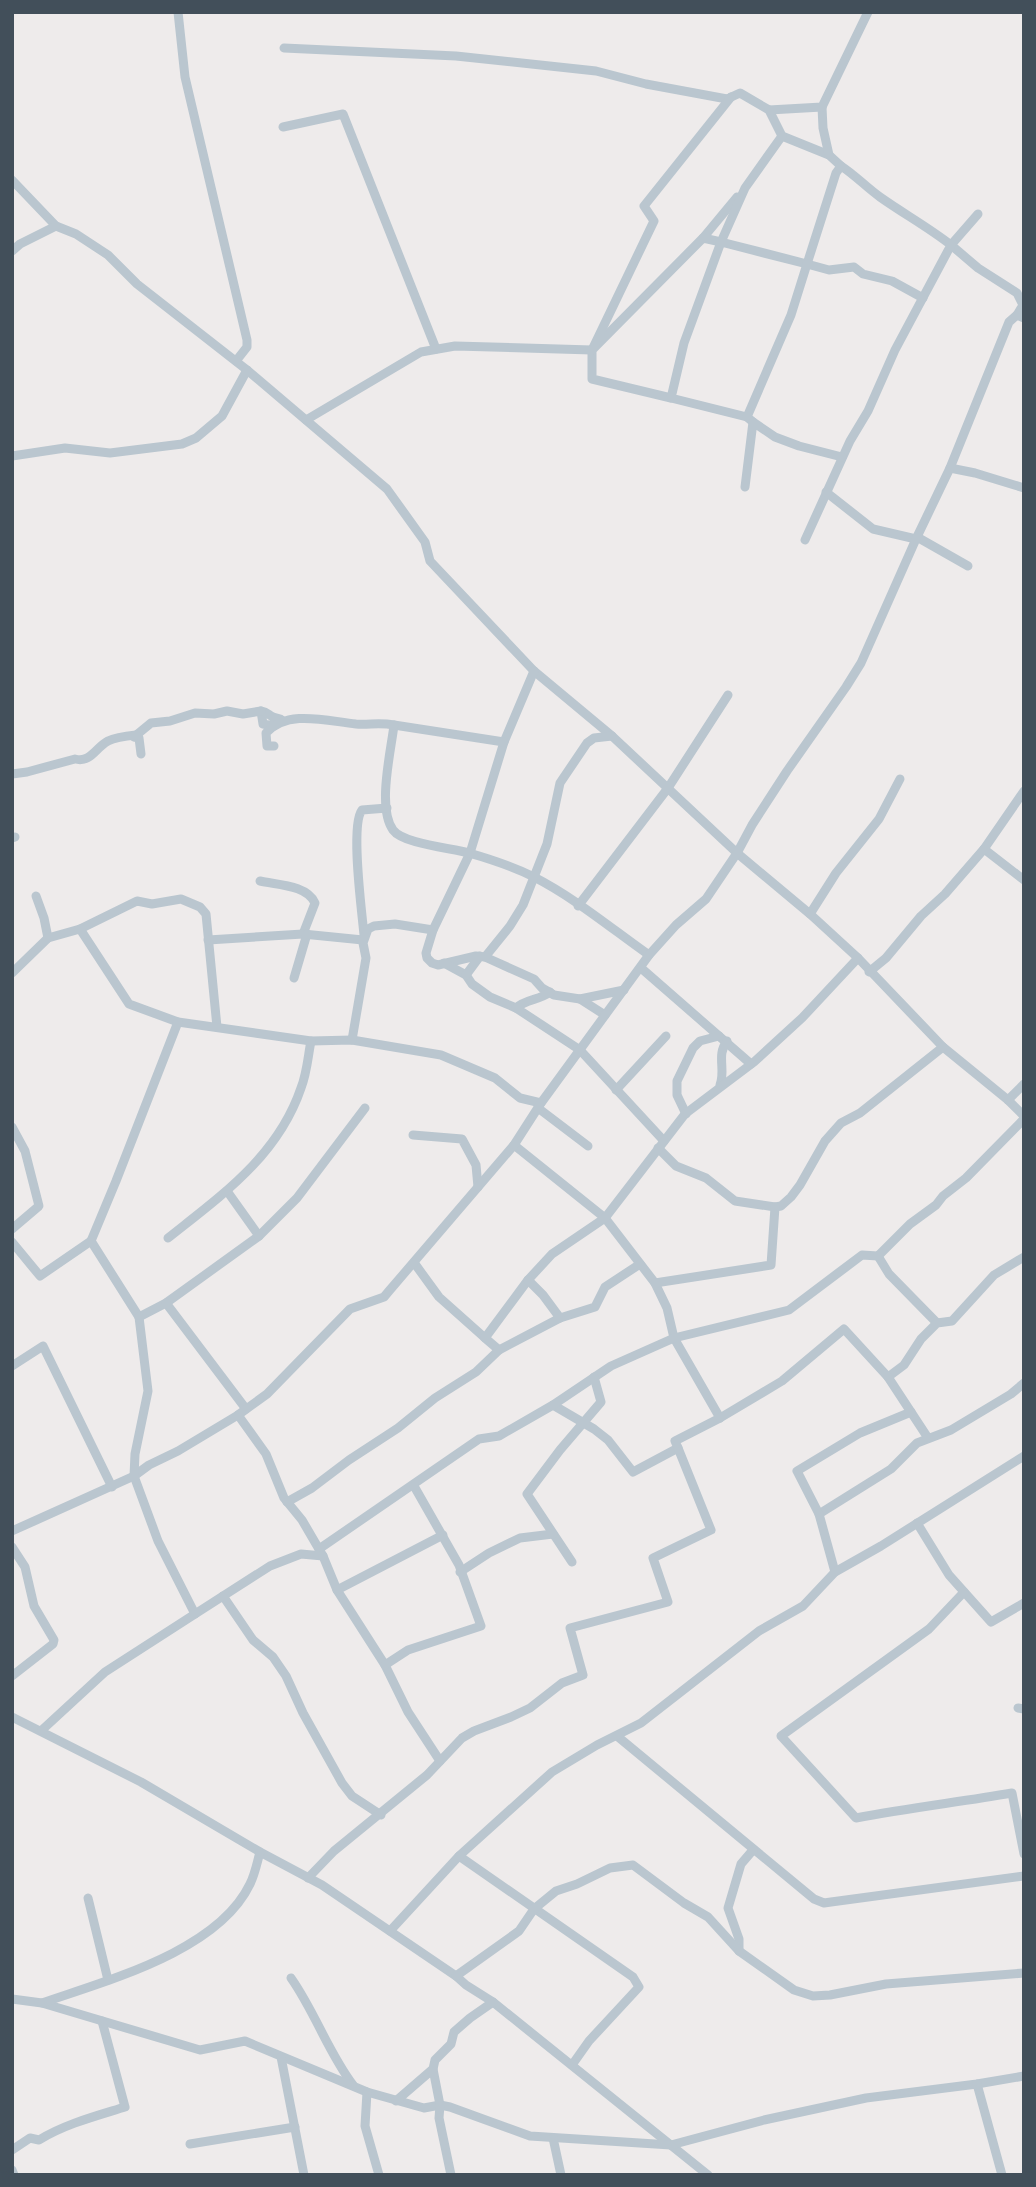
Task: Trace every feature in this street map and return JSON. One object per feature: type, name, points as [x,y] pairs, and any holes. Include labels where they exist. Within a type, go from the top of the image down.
[{"type":"street","points":[[178,12],[184,77],[247,340],[247,347],[236,361]]},
{"type":"street","points":[[829,155],[822,107],[869,12]]},
{"type":"street","points":[[12,1531],[134,1476],[242,1412],[267,1394],[350,1309],[384,1297],[415,1264],[514,1145],[539,1105],[649,955],[676,925],[706,899],[787,771],[861,663],[950,468],[1009,322],[1020,317],[1023,304],[1017,293],[978,268],[924,224],[879,196],[829,155],[782,136],[769,110],[740,93],[727,99],[596,71],[456,55],[284,48]]},
{"type":"street","points":[[731,97],[644,206],[654,221],[592,350],[592,379],[750,420],[775,437],[842,457]]},
{"type":"street","points":[[769,110],[822,107]]},
{"type":"street","points":[[282,127],[343,114],[436,349]]},
{"type":"street","points":[[306,420],[421,352],[455,346],[592,350],[703,238],[745,188],[782,136]]},
{"type":"street","points":[[745,487],[750,420],[790,315],[836,173],[841,166]]},
{"type":"street","points":[[12,180],[56,226],[89,241],[108,255],[137,284],[247,370],[387,489],[425,542],[429,561],[534,671],[612,736],[737,853],[810,914],[858,958],[943,1047],[1008,1100],[1024,1117],[966,1178],[910,1224],[878,1256],[862,1255],[789,1310],[674,1338],[611,1366],[553,1405],[499,1436],[479,1439],[321,1553],[301,1554],[270,1566],[105,1672],[42,1730]]},
{"type":"street","points":[[671,398],[684,343],[721,242],[745,188]]},
{"type":"street","points":[[805,540],[895,350],[951,245],[978,214]]},
{"type":"street","points":[[12,251],[20,244],[56,226]]},
{"type":"street","points":[[703,238],[829,270],[854,267],[863,274],[892,281],[923,298]]},
{"type":"street","points":[[12,456],[65,448],[110,453],[182,444],[196,438],[222,416],[247,370]]},
{"type":"street","points":[[950,468],[1024,488]]},
{"type":"street","points":[[826,492],[873,529],[916,538],[968,566]]},
{"type":"street","points":[[534,671],[504,742],[470,853],[433,930],[426,953],[432,963],[482,957],[534,979],[554,995],[580,999],[625,990]]},
{"type":"street","points":[[578,905],[668,788],[728,695]]},
{"type":"street","points":[[12,774],[75,759],[81,761],[89,758],[106,742],[135,735],[151,723],[170,721],[195,713],[214,714],[227,710],[243,714],[261,711],[283,721]]},
{"type":"street","points":[[261,711],[263,724],[274,726]]},
{"type":"street","points":[[274,746],[267,747],[266,733],[274,726],[283,721],[315,718],[360,724],[373,722],[504,742]]},
{"type":"street","points":[[394,725],[386,792],[393,830],[398,835],[470,853],[533,877],[649,955]]},
{"type":"street","points":[[135,735],[134,737],[139,738],[141,754]]},
{"type":"street","points":[[466,975],[510,926],[523,905],[547,844],[561,783],[587,743],[594,738],[612,736]]},
{"type":"street","points":[[810,914],[836,873],[878,819],[900,779]]},
{"type":"street","points":[[869,972],[886,958],[984,849],[1024,791]]},
{"type":"street","points":[[352,1040],[366,958],[358,875],[357,819],[362,810],[387,808]]},
{"type":"street","points":[[984,849],[1024,880]]},
{"type":"street","points":[[260,881],[302,890],[313,897],[315,903],[294,978]]},
{"type":"street","points":[[36,896],[48,938]]},
{"type":"street","points":[[12,973],[48,938],[80,929],[137,901],[152,904],[181,899],[200,907],[205,914],[217,1027]]},
{"type":"street","points":[[364,937],[374,926],[395,924],[433,930]]},
{"type":"street","points":[[80,929],[129,1004],[178,1022],[311,1041],[352,1040],[441,1055],[495,1078],[520,1098],[539,1105],[588,1146]]},
{"type":"street","points":[[208,940],[305,934],[364,937]]},
{"type":"street","points":[[485,1338],[528,1280],[552,1254],[605,1218],[686,1114],[751,1064],[802,1018],[858,958]]},
{"type":"street","points":[[444,963],[466,975],[472,984],[490,998],[516,1008],[580,1050],[677,1166],[706,1178],[735,1201],[781,1206],[800,1185],[825,1141],[841,1124],[860,1113],[943,1047]]},
{"type":"street","points":[[641,968],[751,1064]]},
{"type":"street","points":[[516,1008],[550,992]]},
{"type":"street","points":[[580,999],[605,1015]]},
{"type":"street","points":[[12,1242],[40,1276],[91,1241],[178,1022]]},
{"type":"street","points":[[616,1090],[666,1036]]},
{"type":"street","points":[[720,1087],[723,1078],[720,1063],[723,1039]]},
{"type":"street","points":[[686,1114],[677,1095],[677,1081],[693,1048],[700,1041],[723,1039]]},
{"type":"street","points":[[168,1238],[228,1191],[254,1166],[277,1138],[290,1116],[302,1086],[311,1041]]},
{"type":"street","points":[[1008,1100],[1024,1084]]},
{"type":"street","points":[[139,1317],[166,1303],[259,1236],[297,1198],[365,1108]]},
{"type":"street","points":[[12,1127],[25,1151],[39,1206],[12,1229]]},
{"type":"street","points":[[414,1136],[462,1139],[476,1165],[478,1187]]},
{"type":"street","points":[[514,1145],[605,1218],[655,1283],[667,1308],[674,1338],[720,1418]]},
{"type":"street","points":[[228,1191],[259,1236]]},
{"type":"street","points":[[655,1283],[771,1265],[775,1207]]},
{"type":"street","points":[[91,1241],[139,1317],[148,1391],[135,1454],[134,1476],[158,1541],[195,1614]]},
{"type":"street","points":[[878,1256],[889,1274],[937,1323]]},
{"type":"street","points":[[888,1377],[904,1365],[921,1339],[937,1323],[952,1321],[994,1276],[1024,1257]]},
{"type":"street","points":[[415,1264],[439,1297],[499,1350]]},
{"type":"street","points":[[288,1502],[398,1428],[435,1398],[459,1384],[499,1350],[561,1318],[595,1307],[605,1287],[640,1264]]},
{"type":"street","points":[[528,1280],[561,1318]]},
{"type":"street","points":[[166,1303],[242,1412],[266,1454],[288,1502],[321,1553],[337,1590],[385,1665],[408,1712],[440,1761]]},
{"type":"street","points":[[308,1878],[334,1851],[427,1775],[462,1738],[521,1713],[562,1683],[583,1675],[569,1628],[668,1602],[653,1558],[710,1530],[675,1441],[782,1381],[844,1329],[888,1377],[928,1438]]},
{"type":"street","points":[[12,1366],[43,1346],[112,1487]]},
{"type":"street","points":[[572,1562],[527,1493],[601,1402],[594,1377]]},
{"type":"street","points":[[819,1514],[891,1469],[909,1448],[951,1430],[1011,1394],[1024,1383]]},
{"type":"street","points":[[553,1405],[608,1440],[634,1472],[678,1448]]},
{"type":"street","points":[[835,1572],[819,1514],[797,1471],[859,1433],[911,1412]]},
{"type":"street","points":[[390,1931],[459,1856],[552,1772],[641,1723],[759,1631],[803,1606],[835,1572],[1024,1456]]},
{"type":"street","points":[[385,1665],[408,1650],[481,1626],[459,1565],[414,1486]]},
{"type":"street","points":[[917,1523],[949,1575],[991,1622],[1024,1604]]},
{"type":"street","points":[[460,1572],[489,1553],[520,1538],[553,1534]]},
{"type":"street","points":[[337,1590],[443,1535]]},
{"type":"street","points":[[12,1547],[25,1567],[34,1606],[54,1640],[12,1676]]},
{"type":"street","points":[[964,1592],[929,1629],[781,1736],[856,1818],[1024,1790]]},
{"type":"street","points":[[223,1596],[253,1640],[273,1657],[286,1676],[342,1783],[352,1796],[381,1815]]},
{"type":"street","points":[[12,1717],[141,1782],[322,1885],[494,2002],[708,2175]]},
{"type":"street","points":[[617,1736],[806,1894],[824,1903],[1024,1876]]},
{"type":"street","points":[[1012,1793],[1024,1854]]},
{"type":"street","points":[[739,1951],[739,1939],[728,1908],[741,1864],[753,1850]]},
{"type":"street","points":[[43,2003],[108,1980],[183,1948],[216,1924],[238,1902],[250,1885],[260,1852]]},
{"type":"street","points":[[459,1856],[633,1978],[639,1987],[589,2041],[572,2065]]},
{"type":"street","points":[[456,1976],[519,1931],[534,1909],[556,1891],[610,1868],[633,1865],[684,1903],[708,1917],[739,1951],[794,1990],[813,1996],[886,1984],[1024,1973]]},
{"type":"street","points":[[88,1898],[108,1980]]},
{"type":"street","points":[[291,1978],[355,2088]]},
{"type":"street","points":[[14,2001],[43,2003],[200,2050],[245,2041],[367,2092],[424,2108],[440,2105],[530,2136],[553,2138],[671,2145],[764,2120],[866,2098],[1024,2076]]},
{"type":"street","points":[[451,2175],[439,2118],[440,2105],[433,2068],[435,2060],[451,2044],[454,2032],[494,2002]]},
{"type":"street","points":[[12,2150],[30,2138],[39,2140],[50,2133],[125,2107],[102,2021]]},
{"type":"street","points":[[281,2057],[304,2175]]},
{"type":"street","points":[[396,2101],[433,2068]]},
{"type":"street","points":[[977,2084],[1002,2175]]},
{"type":"street","points":[[367,2092],[365,2126],[379,2175]]},
{"type":"street","points":[[190,2144],[295,2127]]},
{"type":"street","points":[[553,2138],[561,2175]]},
{"type":"street","points":[[12,2170],[14,2175]]}]
